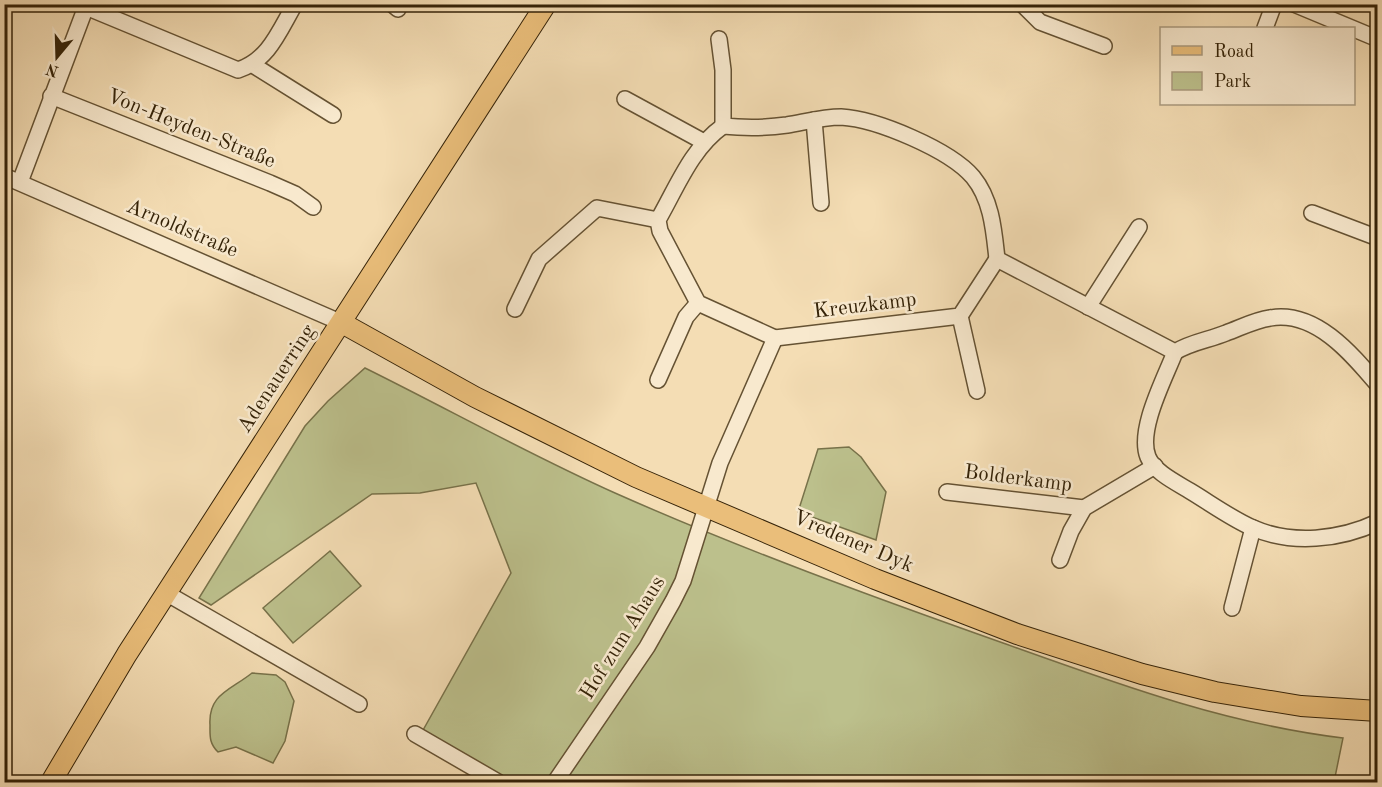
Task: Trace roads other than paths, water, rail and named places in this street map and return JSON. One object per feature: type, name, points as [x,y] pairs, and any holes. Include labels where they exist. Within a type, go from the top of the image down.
[{"type":"main road","name":"Adenauerring","points":[[51,783],[108,683],[546,4]]},
{"type":"main road","name":"Vredener Dyk","points":[[342,323],[566,444],[875,579],[1017,634],[1142,674],[1215,692],[1301,706],[1377,711]]},
{"type":"street","points":[[20,182],[86,6],[238,69],[253,65],[263,57],[295,4]]},
{"type":"street","points":[[1022,4],[1040,22],[1104,46]]},
{"type":"street","points":[[1265,27],[1274,4]]},
{"type":"street","points":[[1294,4],[1349,27]]},
{"type":"street","points":[[1355,30],[1377,39]]},
{"type":"street","points":[[719,39],[723,70],[723,126]]},
{"type":"street","points":[[253,65],[333,115]]},
{"type":"street","name":"Von-Heyden-Straße","points":[[51,96],[270,183],[313,207]]},
{"type":"street","points":[[625,99],[704,142]]},
{"type":"street","points":[[706,506],[720,463],[775,338],[698,303],[660,231],[658,220],[704,142],[723,126],[771,127],[840,117],[860,120],[928,146],[973,177],[984,196],[992,219],[997,260],[960,316],[977,392]]},
{"type":"street","points":[[814,120],[821,203]]},
{"type":"street","name":"Arnoldstraße","points":[[4,176],[342,323]]},
{"type":"street","points":[[515,309],[539,259],[597,208],[658,220]]},
{"type":"street","points":[[1312,213],[1377,238]]},
{"type":"street","points":[[1088,307],[1139,226]]},
{"type":"street","points":[[997,260],[1168,349],[1205,341],[1269,318],[1290,317],[1304,321],[1319,329],[1344,349],[1377,385]]},
{"type":"street","points":[[658,380],[686,317],[698,303]]},
{"type":"street","name":"Kreuzkamp","points":[[775,338],[960,316]]},
{"type":"street","points":[[1168,349],[1148,426],[1146,446],[1148,458],[1167,477],[1253,528],[1311,539],[1347,533],[1377,522]]},
{"type":"street","name":"Bolderkamp","points":[[1060,560],[1071,531],[1084,508],[1155,466]]},
{"type":"street","name":"Bolderkamp","points":[[947,492],[1084,508]]},
{"type":"street","name":"Hof zum Ahaus","points":[[555,783],[662,622],[683,581],[706,506]]},
{"type":"street","points":[[1232,608],[1253,528]]},
{"type":"street","points":[[166,593],[359,704]]},
{"type":"street","points":[[415,734],[498,783]]}]
